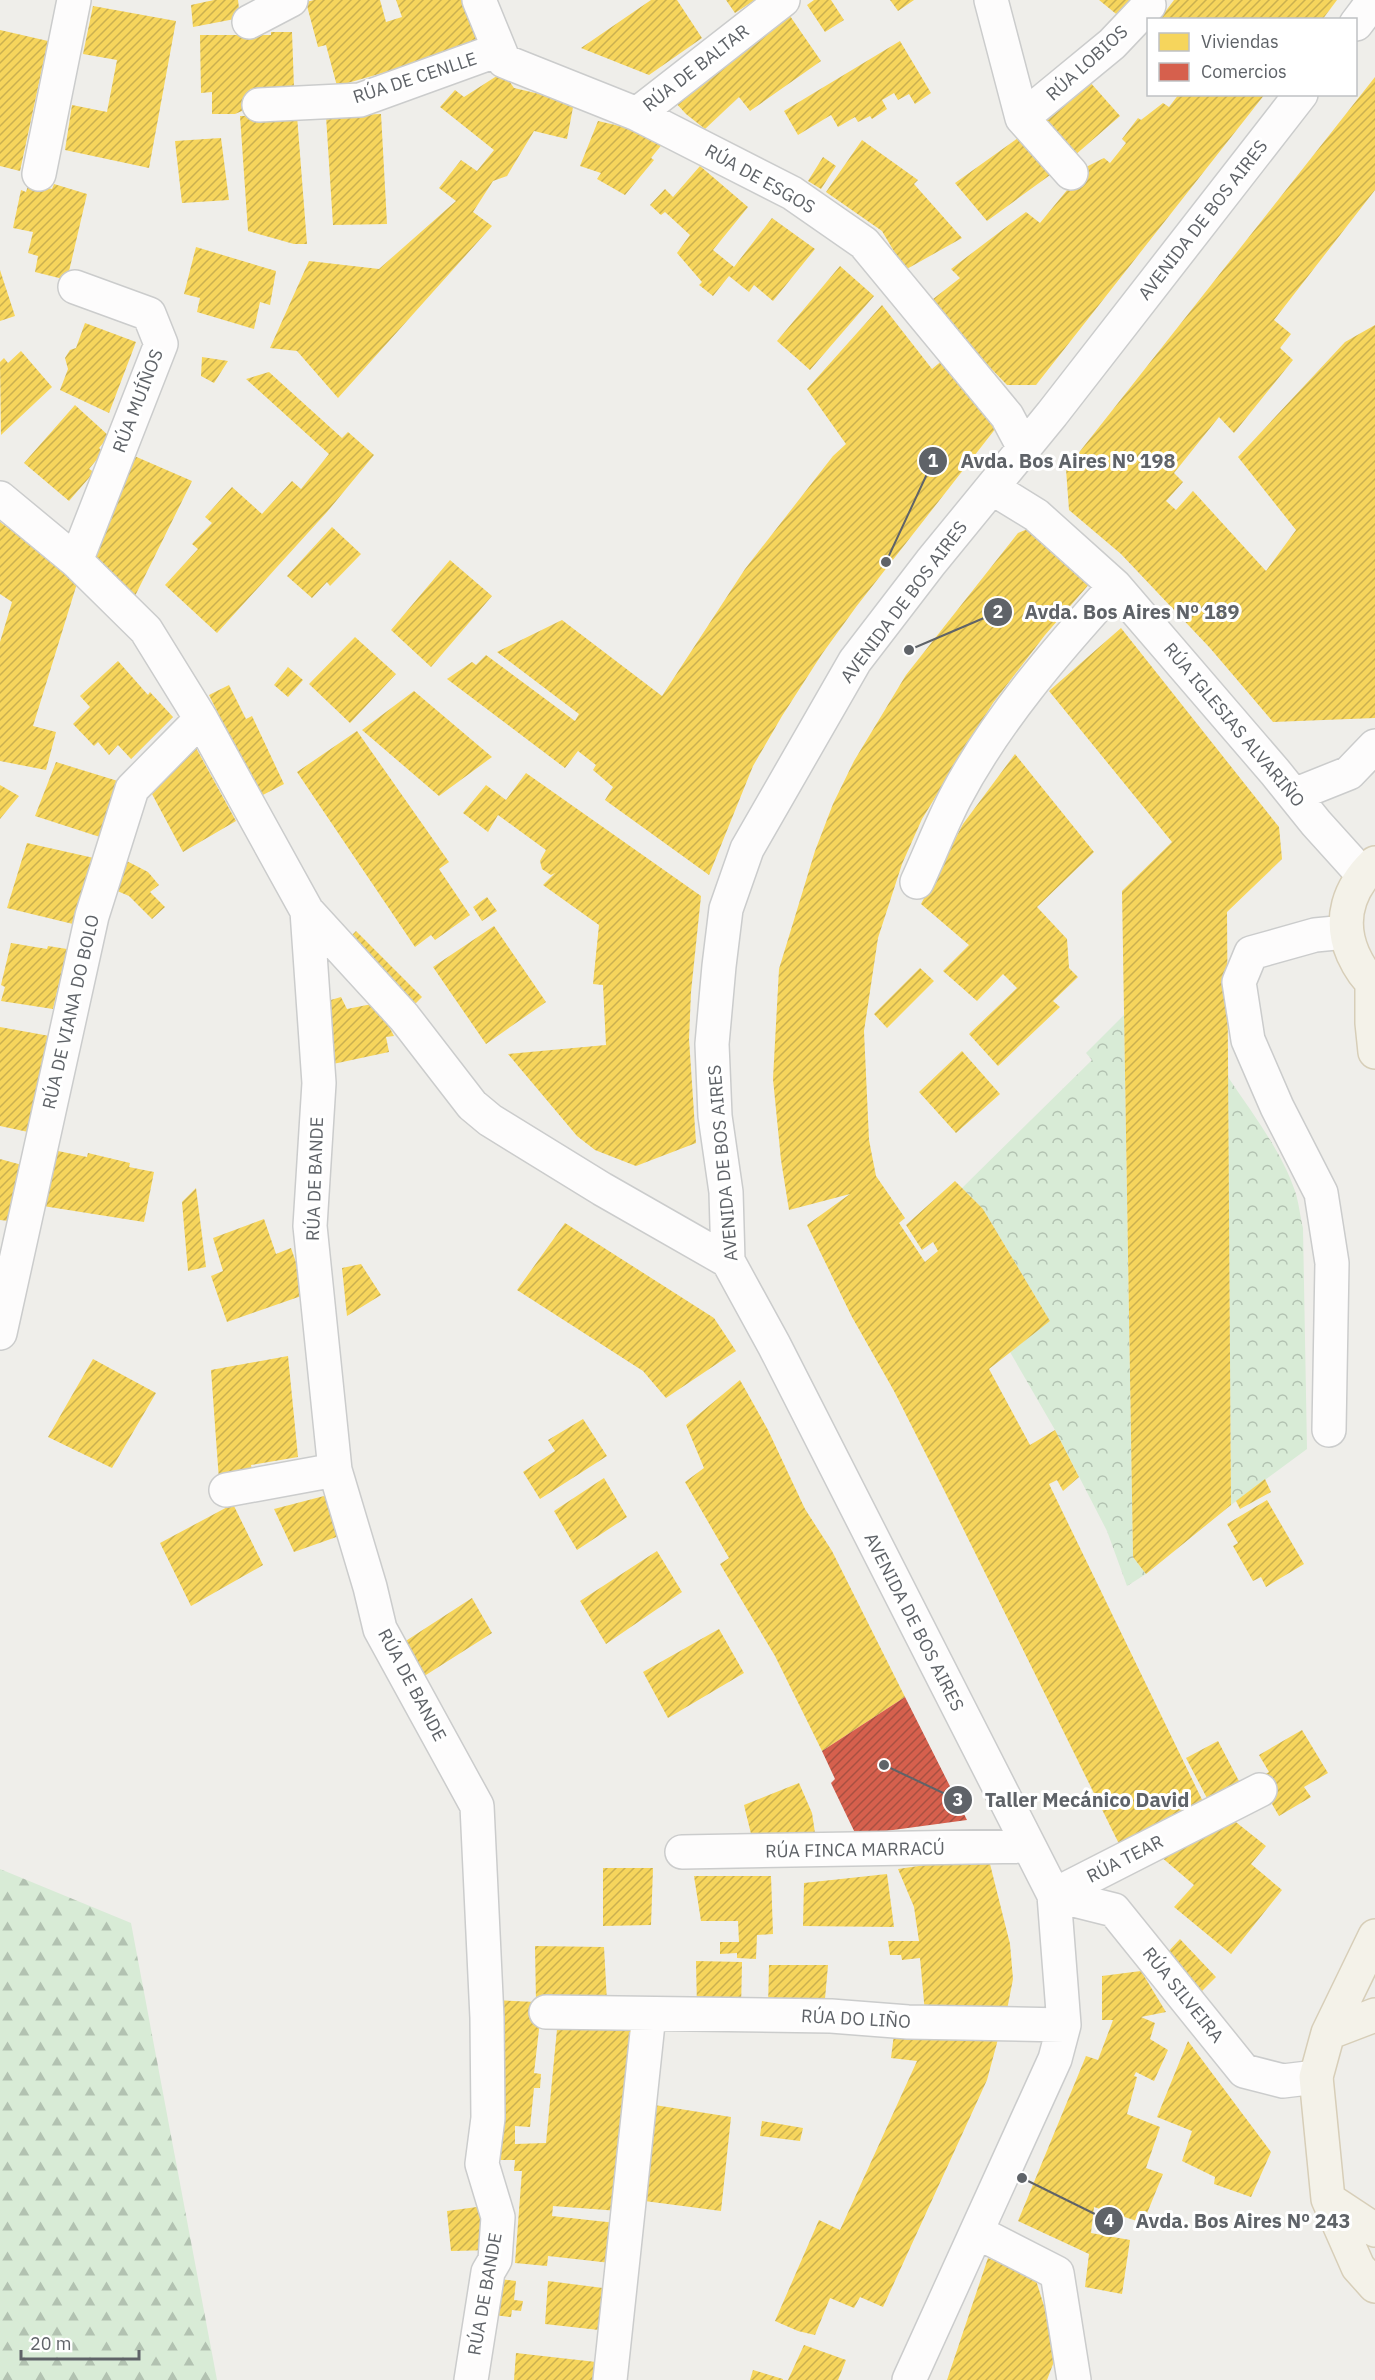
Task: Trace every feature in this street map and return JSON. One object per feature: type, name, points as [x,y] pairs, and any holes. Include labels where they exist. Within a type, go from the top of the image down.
[{"type":"main road","points":[[1369,869],[1352,892],[1346,912],[1346,932],[1358,966],[1373,983],[1372,1023],[1375,1052]]},
{"type":"main road","points":[[1375,1936],[1328,2033],[1316,2077],[1328,2199],[1358,2267],[1375,2286]]},
{"type":"main road","points":[[1328,2033],[1375,2015]]},
{"type":"main road","points":[[1328,2199],[1375,2230]]},
{"type":"street","points":[[39,174],[74,0]]},
{"type":"street","points":[[249,22],[291,0]]},
{"type":"street","points":[[479,0],[498,50]]},
{"type":"street","name":"RÚA DE BALTAR","points":[[637,114],[783,0]]},
{"type":"street","points":[[788,0],[800,0]]},
{"type":"street","points":[[991,0],[1022,118],[1071,173]]},
{"type":"street","points":[[1357,23],[1374,0]]},
{"type":"street","name":"RÚA LOBIOS","points":[[1022,118],[1112,44],[1149,5]]},
{"type":"street","name":"RÚA DE CENLLE","points":[[259,105],[360,100],[498,50]]},
{"type":"street","name":"RÚA DE ESGOS","points":[[498,50],[504,61],[637,114],[792,193],[864,243],[1007,416],[1024,448]]},
{"type":"street","name":"AVENIDA DE BOS AIRES","points":[[909,2380],[1054,2059],[1064,2025],[1054,1895],[774,1345],[728,1261],[726,1192],[715,1116],[712,1044],[726,909],[747,849],[855,661],[1299,96]]},
{"type":"street","name":"RÚA MUÍÑOS","points":[[75,287],[149,314],[161,344],[76,561]]},
{"type":"street","name":"RÚA IGLESIAS ALVARIÑO","points":[[992,488],[1036,515],[1115,586],[1294,795],[1369,869]]},
{"type":"street","points":[[0,498],[76,561],[146,630],[201,719],[307,911],[404,1017],[472,1105],[490,1120],[602,1189],[728,1261]]},
{"type":"street","points":[[917,882],[956,798],[1003,721],[1069,637],[1115,586]]},
{"type":"street","name":"RÚA DE VIANA DO BOLO","points":[[0,1333],[92,916],[132,789],[201,719]]},
{"type":"street","points":[[1294,795],[1349,773],[1375,746]]},
{"type":"street","name":"RÚA DE BANDE","points":[[307,911],[318,1083],[310,1226],[334,1470],[370,1587],[380,1629],[477,1806],[483,1916],[488,2118],[482,2164],[498,2217],[495,2259],[488,2272],[471,2380]]},
{"type":"street","points":[[1329,1430],[1332,1263],[1321,1193],[1277,1107],[1248,1040],[1239,982],[1251,953],[1315,935],[1346,932]]},
{"type":"street","points":[[226,1490],[334,1470]]},
{"type":"street","name":"RÚA TEAR","points":[[1054,1895],[1260,1790]]},
{"type":"street","name":"RÚA FINCA MARRACÚ","points":[[682,1852],[1028,1846]]},
{"type":"street","name":"RÚA SILVEIRA","points":[[1054,1895],[1114,1910],[1244,2071],[1283,2081],[1316,2077]]},
{"type":"street","name":"RÚA DO LIÑO","points":[[546,2012],[831,2016],[908,2022],[1064,2025]]},
{"type":"street","points":[[610,2380],[649,2014]]},
{"type":"street","points":[[977,2232],[1057,2273],[1074,2380]]},
{"type":"green space","points":[[1124,1015],[1133,1557],[1146,1574],[1127,1586],[1107,1531],[1055,1430],[1010,1352],[1050,1321],[983,1209],[962,1188],[1092,1060],[1086,1053]]},
{"type":"green space","points":[[1228,1077],[1274,1146],[1298,1200],[1303,1228],[1307,1449],[1231,1505]]},
{"type":"green space","points":[[0,1869],[131,1923],[217,2380],[0,2380]]},
{"type":"building: Viviendas","points":[[214,0],[238,0],[240,18],[193,27],[191,5]]},
{"type":"building: Viviendas","points":[[380,0],[386,22],[402,17],[396,0],[471,0],[484,40],[337,86],[326,45],[318,47],[306,2]]},
{"type":"building: Viviendas","points":[[651,0],[677,0],[702,38],[649,75],[581,48]]},
{"type":"building: Viviendas","points":[[726,0],[755,0],[735,13]]},
{"type":"building: Viviendas","points":[[814,0],[831,0],[844,20],[825,32],[807,5]]},
{"type":"building: Viviendas","points":[[890,0],[914,0],[898,11]]},
{"type":"building: Viviendas","points":[[1099,0],[1143,0],[1126,22]]},
{"type":"building: Viviendas","points":[[1174,0],[1337,0],[1324,18],[1160,18]]},
{"type":"building: Viviendas","points":[[93,6],[176,21],[149,168],[65,150],[72,105],[107,112],[117,60],[83,54]]},
{"type":"building: Viviendas","points":[[790,16],[821,61],[750,111],[739,97],[705,129],[674,101]]},
{"type":"building: Viviendas","points":[[0,30],[48,41],[20,171],[0,166]]},
{"type":"building: Viviendas","points":[[271,32],[292,32],[294,88],[250,89],[251,107],[235,114],[212,114],[212,92],[201,93],[200,35],[271,35]]},
{"type":"building: Viviendas","points":[[900,41],[931,93],[915,104],[909,94],[898,100],[894,93],[882,100],[887,109],[872,119],[870,116],[858,122],[855,117],[838,127],[831,115],[798,135],[784,111]]},
{"type":"building: Viviendas","points":[[503,72],[514,88],[574,102],[567,139],[534,131],[507,176],[493,181],[473,212],[492,226],[338,398],[297,351],[270,348],[309,261],[379,269],[456,201],[439,188],[461,160],[477,171],[494,150],[440,107],[455,90],[464,97]]},
{"type":"building: Viviendas","points":[[1375,77],[1375,190],[1274,320],[1291,334],[1280,348],[1293,360],[1234,433],[1219,417],[1174,473],[1183,482],[1166,501],[1176,510],[1193,491],[1266,571],[1296,530],[1238,457],[1345,342],[1375,325],[1375,718],[1273,722],[1210,648],[1121,554],[1069,510],[1066,469]]},
{"type":"building: Viviendas","points":[[1089,81],[1120,116],[1074,156],[1036,126]]},
{"type":"building: Viviendas","points":[[1177,96],[1263,96],[1036,385],[1007,385],[928,303],[960,278],[951,269],[1026,212],[1040,223],[1086,167],[1104,158],[1110,163],[1126,143],[1122,139],[1138,118],[1141,120],[1163,103],[1169,107]]},
{"type":"building: Viviendas","points":[[381,114],[387,224],[333,225],[326,116]]},
{"type":"building: Viviendas","points":[[240,116],[297,116],[307,244],[294,244],[248,231]]},
{"type":"building: Viviendas","points":[[598,121],[668,137],[651,158],[654,160],[625,195],[597,179],[601,173],[580,166]]},
{"type":"building: Viviendas","points":[[1025,133],[1057,170],[987,221],[955,183]]},
{"type":"building: Viviendas","points":[[221,138],[229,200],[182,203],[175,141]]},
{"type":"building: Viviendas","points":[[862,140],[918,180],[914,184],[962,238],[905,270],[882,231],[826,192]]},
{"type":"building: Viviendas","points":[[823,157],[836,166],[821,189],[808,181]]},
{"type":"building: Viviendas","points":[[700,166],[748,207],[713,250],[734,267],[772,218],[815,249],[773,301],[754,285],[749,292],[729,276],[713,296],[699,285],[702,282],[677,253],[690,235],[665,212],[661,215],[650,205],[665,189],[673,197]]},
{"type":"building: Viviendas","points":[[29,183],[52,189],[54,184],[87,194],[67,280],[35,272],[38,256],[28,253],[33,232],[13,228],[21,190],[26,192]]},
{"type":"building: Viviendas","points":[[196,247],[276,271],[270,305],[260,302],[254,329],[197,312],[200,298],[184,294]]},
{"type":"building: Viviendas","points":[[840,266],[874,296],[810,370],[777,341]]},
{"type":"building: Viviendas","points":[[0,270],[15,316],[0,321]]},
{"type":"building: Viviendas","points":[[882,305],[932,369],[944,359],[996,428],[856,607],[782,716],[753,766],[709,875],[605,800],[613,787],[593,770],[596,765],[578,751],[565,768],[447,679],[472,662],[476,665],[486,655],[575,721],[579,714],[497,652],[562,620],[662,696],[745,569],[833,456],[846,444],[807,389]]},
{"type":"building: Viviendas","points":[[85,323],[136,342],[109,413],[60,390],[68,369],[65,358],[70,350],[76,348]]},
{"type":"building: Viviendas","points":[[21,351],[52,387],[1,435],[0,362],[4,358],[8,363]]},
{"type":"building: Viviendas","points":[[202,357],[228,361],[214,383],[201,376]]},
{"type":"building: Viviendas","points":[[269,372],[342,438],[348,432],[374,455],[327,512],[217,633],[165,585],[198,549],[192,544],[212,523],[205,517],[232,487],[262,514],[292,481],[301,489],[329,454],[246,379]]},
{"type":"building: Viviendas","points":[[75,405],[109,436],[99,448],[103,452],[89,469],[94,472],[69,501],[24,463]]},
{"type":"building: Viviendas","points":[[132,455],[192,481],[134,598],[89,554]]},
{"type":"building: Viviendas","points":[[0,522],[79,577],[33,726],[56,732],[46,770],[0,761],[0,642],[12,602],[0,594]]},
{"type":"building: Viviendas","points":[[332,527],[361,554],[330,586],[327,582],[312,598],[287,576]]},
{"type":"building: Viviendas","points":[[1030,528],[1091,582],[1045,635],[993,703],[922,819],[902,864],[878,938],[864,1031],[869,1140],[876,1176],[905,1218],[899,1223],[925,1262],[938,1251],[933,1242],[922,1250],[906,1225],[955,1181],[983,1209],[1050,1321],[989,1369],[1030,1445],[1055,1430],[1079,1477],[1063,1491],[1057,1480],[1049,1484],[1208,1812],[1126,1858],[945,1492],[894,1391],[852,1317],[807,1225],[850,1194],[789,1210],[781,1160],[773,1079],[779,969],[815,851],[833,804],[854,761],[906,675],[1018,533]]},
{"type":"building: Viviendas","points":[[450,560],[492,596],[431,667],[391,630]]},
{"type":"building: Viviendas","points":[[1121,628],[1279,827],[1282,859],[1227,912],[1231,1505],[1146,1574],[1133,1557],[1122,891],[1172,842],[1049,691]]},
{"type":"building: Viviendas","points":[[355,637],[396,674],[350,723],[309,684]]},
{"type":"building: Viviendas","points":[[118,661],[148,695],[150,692],[173,717],[131,759],[118,745],[109,755],[98,742],[94,746],[73,724],[90,707],[80,696]]},
{"type":"building: Viviendas","points":[[288,667],[303,680],[288,697],[274,685]]},
{"type":"building: Viviendas","points":[[229,685],[246,719],[252,716],[284,784],[259,797],[209,695]]},
{"type":"building: Viviendas","points":[[414,691],[492,757],[439,796],[362,730]]},
{"type":"building: Viviendas","points":[[357,731],[449,862],[439,869],[470,915],[435,940],[431,935],[415,947],[297,772]]},
{"type":"building: Viviendas","points":[[195,746],[236,821],[183,852],[152,794]]},
{"type":"building: Viviendas","points":[[1015,754],[1094,852],[1037,907],[1067,939],[1069,968],[1078,977],[1053,1001],[1060,1007],[998,1066],[969,1034],[1017,988],[1003,974],[977,1001],[943,971],[969,945],[921,904],[963,824]]},
{"type":"building: Viviendas","points":[[56,762],[121,782],[100,837],[35,816]]},
{"type":"building: Viviendas","points":[[526,773],[701,896],[691,992],[689,1039],[696,1143],[636,1166],[595,1150],[577,1136],[508,1054],[606,1045],[603,985],[593,984],[599,925],[543,885],[555,873],[551,875],[542,869],[540,861],[546,850],[498,815],[488,832],[463,813],[486,785],[506,800]]},
{"type":"building: Viviendas","points":[[0,785],[19,796],[0,819]]},
{"type":"building: Viviendas","points":[[27,843],[94,858],[73,924],[7,908]]},
{"type":"building: Viviendas","points":[[121,858],[148,872],[159,885],[150,892],[165,907],[152,919],[129,896],[108,887]]},
{"type":"building: Viviendas","points":[[487,897],[497,911],[482,921],[473,907]]},
{"type":"building: Viviendas","points":[[494,926],[546,1002],[486,1044],[433,967]]},
{"type":"building: Viviendas","points":[[356,931],[422,997],[412,1007],[345,942]]},
{"type":"building: Viviendas","points":[[11,943],[47,949],[48,946],[67,949],[53,1009],[1,1001],[5,987],[1,985]]},
{"type":"building: Viviendas","points":[[920,968],[934,981],[887,1028],[874,1014]]},
{"type":"building: Viviendas","points":[[341,997],[347,1009],[377,1003],[394,1036],[386,1037],[389,1052],[333,1064],[324,1002]]},
{"type":"building: Viviendas","points":[[0,1027],[55,1037],[33,1133],[0,1126]]},
{"type":"building: Viviendas","points":[[962,1051],[1000,1094],[956,1133],[919,1092]]},
{"type":"building: Viviendas","points":[[58,1151],[87,1157],[88,1153],[130,1163],[129,1167],[154,1172],[144,1222],[43,1206]]},
{"type":"building: Viviendas","points":[[0,1159],[22,1165],[9,1221],[0,1220]]},
{"type":"building: Viviendas","points":[[196,1188],[206,1267],[188,1271],[182,1202]]},
{"type":"building: Viviendas","points":[[264,1219],[276,1254],[291,1248],[307,1294],[227,1322],[211,1276],[223,1271],[213,1238]]},
{"type":"building: Viviendas","points":[[565,1223],[714,1318],[736,1351],[666,1398],[643,1371],[517,1290]]},
{"type":"building: Viviendas","points":[[361,1264],[381,1295],[347,1316],[342,1268]]},
{"type":"building: Viviendas","points":[[288,1356],[298,1457],[251,1465],[252,1472],[219,1480],[211,1370]]},
{"type":"building: Viviendas","points":[[93,1359],[156,1393],[112,1468],[48,1437]]},
{"type":"building: Viviendas","points":[[740,1380],[768,1430],[805,1509],[832,1551],[905,1697],[822,1751],[775,1656],[720,1564],[729,1558],[685,1482],[704,1468],[686,1425]]},
{"type":"building: Viviendas","points":[[583,1419],[607,1456],[540,1499],[523,1472],[555,1451],[548,1440]]},
{"type":"building: Viviendas","points":[[604,1478],[627,1517],[577,1550],[554,1511]]},
{"type":"building: Viviendas","points":[[1265,1479],[1271,1492],[1240,1509],[1236,1501]]},
{"type":"building: Viviendas","points":[[328,1495],[342,1535],[294,1552],[274,1509]]},
{"type":"building: Viviendas","points":[[1267,1500],[1304,1564],[1266,1587],[1261,1577],[1253,1581],[1233,1546],[1238,1543],[1227,1524]]},
{"type":"building: Viviendas","points":[[233,1504],[263,1565],[191,1606],[160,1543]]},
{"type":"building: Viviendas","points":[[657,1551],[682,1592],[606,1644],[580,1601]]},
{"type":"building: Viviendas","points":[[472,1598],[492,1633],[418,1680],[398,1646]]},
{"type":"building: Viviendas","points":[[719,1629],[744,1673],[668,1718],[643,1672]]},
{"type":"building: Viviendas","points":[[1302,1730],[1328,1773],[1304,1787],[1311,1797],[1279,1816],[1268,1797],[1262,1776],[1269,1772],[1259,1755]]},
{"type":"building: Viviendas","points":[[1218,1741],[1240,1783],[1208,1800],[1186,1758]]},
{"type":"building: Viviendas","points":[[799,1783],[812,1813],[815,1833],[767,1834],[766,1838],[752,1838],[744,1805]]},
{"type":"building: Viviendas","points":[[1227,1815],[1266,1846],[1251,1864],[1282,1890],[1231,1954],[1174,1907],[1194,1885],[1160,1856]]},
{"type":"building: Viviendas","points":[[988,1856],[1010,1944],[1013,1979],[1006,2015],[925,2013],[920,1958],[902,1960],[901,1955],[890,1955],[888,1941],[919,1941],[914,1907],[898,1869]]},
{"type":"building: Viviendas","points":[[603,1868],[653,1868],[651,1925],[603,1926]]},
{"type":"building: Viviendas","points":[[887,1874],[894,1927],[803,1926],[804,1883]]},
{"type":"building: Viviendas","points":[[694,1876],[771,1876],[773,1934],[757,1935],[756,1959],[737,1958],[737,1953],[720,1954],[720,1942],[739,1942],[738,1921],[701,1921]]},
{"type":"building: Viviendas","points":[[1180,1939],[1216,1977],[1200,1993],[1166,1954]]},
{"type":"building: Viviendas","points":[[535,1946],[604,1947],[607,2002],[536,2002]]},
{"type":"building: Viviendas","points":[[696,1961],[742,1962],[741,2009],[697,2007]]},
{"type":"building: Viviendas","points":[[769,1965],[828,1965],[824,2010],[768,2008]]},
{"type":"building: Viviendas","points":[[1141,1971],[1166,2012],[1141,2017],[1155,2023],[1150,2039],[1168,2050],[1154,2081],[1136,2072],[1134,2076],[1137,2077],[1127,2114],[1160,2127],[1146,2168],[1163,2174],[1143,2223],[1094,2207],[1091,2233],[1130,2240],[1122,2294],[1085,2287],[1089,2254],[1018,2221],[1086,2056],[1098,2060],[1113,2020],[1102,2020],[1102,1976]]},
{"type":"building: Viviendas","points":[[493,2000],[536,2002],[541,2012],[534,2073],[541,2074],[540,2088],[534,2088],[530,2127],[515,2126],[515,2144],[546,2143],[558,2019],[638,2029],[619,2211],[553,2206],[552,2216],[616,2223],[611,2263],[548,2256],[547,2266],[515,2263],[522,2171],[514,2171],[515,2160],[491,2160]]},
{"type":"building: Viviendas","points":[[895,2026],[1001,2028],[987,2080],[883,2307],[860,2297],[854,2308],[830,2298],[815,2335],[798,2331],[775,2321],[819,2220],[840,2230],[917,2061],[891,2058]]},
{"type":"building: Viviendas","points":[[1188,2041],[1271,2152],[1251,2197],[1214,2184],[1215,2177],[1182,2161],[1192,2131],[1157,2117]]},
{"type":"building: Viviendas","points":[[648,2104],[731,2117],[721,2211],[637,2200]]},
{"type":"building: Viviendas","points":[[762,2121],[803,2128],[800,2141],[760,2136]]},
{"type":"building: Viviendas","points":[[492,2205],[494,2250],[451,2251],[447,2211]]},
{"type":"building: Viviendas","points":[[988,2258],[1035,2277],[1058,2351],[1047,2380],[947,2380]]},
{"type":"building: Viviendas","points":[[499,2279],[516,2281],[514,2300],[523,2301],[521,2311],[512,2310],[511,2317],[494,2315]]},
{"type":"building: Viviendas","points":[[548,2281],[603,2288],[599,2330],[545,2324]]},
{"type":"building: Viviendas","points":[[804,2345],[846,2360],[838,2380],[788,2380]]},
{"type":"building: Viviendas","points":[[516,2353],[596,2362],[595,2380],[514,2380]]},
{"type":"building: Viviendas","points":[[753,2370],[783,2379],[783,2380],[750,2380]]},
{"type":"building: Comercios","points":[[905,1697],[967,1820],[856,1835],[831,1783],[835,1779],[822,1751]]},
{"type":"place","name":"Avda. Bos Aires Nº 198","points":[[886,562]]},
{"type":"place","name":"Avda. Bos Aires Nº 189","points":[[909,650]]},
{"type":"place","name":"Taller Mecánico David","points":[[884,1765]]},
{"type":"place","name":"Avda. Bos Aires Nº 243","points":[[1022,2178]]}]
